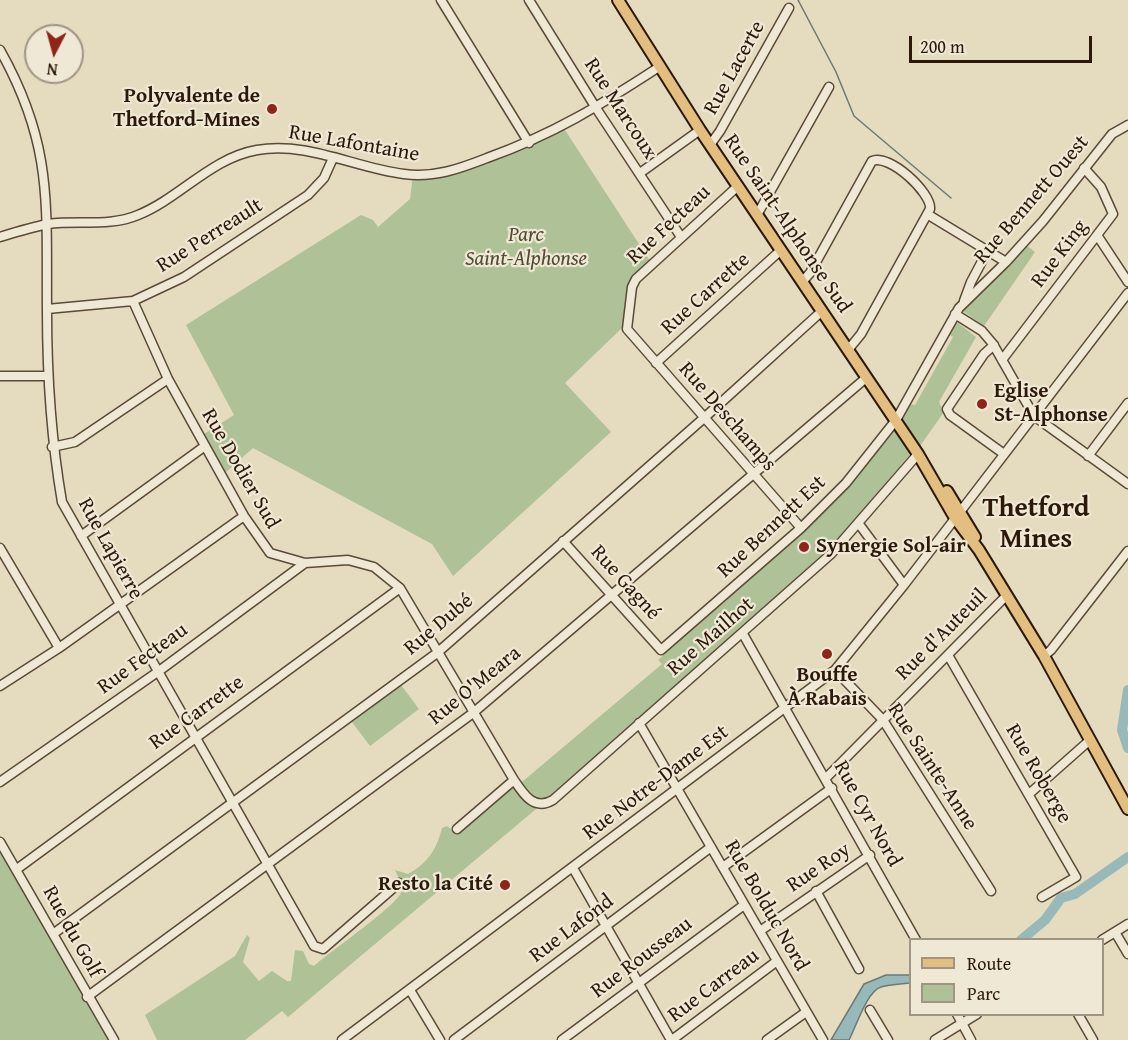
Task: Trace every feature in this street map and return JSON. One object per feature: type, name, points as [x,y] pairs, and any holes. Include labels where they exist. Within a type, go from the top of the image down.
[{"type":"main road","name":"Rue Saint-Alphonse Sud","points":[[618,0],[700,130],[958,514],[1044,656],[1128,808]]},
{"type":"street","points":[[441,0],[529,143]]},
{"type":"street","name":"Rue Marcoux","points":[[529,0],[596,108],[681,237]]},
{"type":"street","name":"Rue Lacerte","points":[[710,145],[789,8]]},
{"type":"street","name":"Rue Lapierre","points":[[0,50],[18,81],[39,143],[49,224],[47,309],[52,447],[62,502],[314,946],[320,950],[399,883]]},
{"type":"street","name":"Rue Lafontaine","points":[[0,237],[49,224],[109,222],[138,215],[222,162],[256,150],[294,149],[401,174],[431,176],[451,172],[529,143],[596,108],[659,67]]},
{"type":"street","points":[[758,215],[829,87]]},
{"type":"street","name":"Rue Bennett Ouest","points":[[896,420],[955,314],[964,302],[1006,262],[1112,134],[1128,125]]},
{"type":"street","points":[[640,173],[700,130]]},
{"type":"street","name":"Rue Perreault","points":[[47,309],[133,301],[184,277],[308,195],[324,178],[333,158]]},
{"type":"street","points":[[802,282],[810,273],[873,161],[878,158],[900,169],[928,197],[931,205],[927,214],[861,334],[848,350]]},
{"type":"street","name":"Rue King","points":[[1002,360],[1113,214],[1101,187],[1084,168]]},
{"type":"street","name":"Rue Fecteau","points":[[627,329],[632,287],[636,279],[738,186]]},
{"type":"street","points":[[927,214],[1006,262]]},
{"type":"street","points":[[1097,235],[1128,282]]},
{"type":"street","name":"Rue Carrette","points":[[656,363],[781,250]]},
{"type":"street","name":"Rue Bennett Ouest","points":[[964,302],[971,282],[988,250]]},
{"type":"street","name":"Rue Notre-Dame Est","points":[[342,1040],[835,670],[904,585],[1128,293]]},
{"type":"street","name":"Rue Dodier Sud","points":[[133,301],[168,379],[244,516],[270,553],[305,563],[348,560],[375,567],[400,588],[514,780]]},
{"type":"street","name":"Rue Dubé","points":[[53,934],[437,652],[704,418],[822,311]]},
{"type":"street","points":[[955,314],[982,331],[994,345],[1034,416],[1128,484]]},
{"type":"street","name":"Rue Deschamps","points":[[627,329],[801,528]]},
{"type":"street","points":[[994,345],[984,354],[946,410],[1004,453]]},
{"type":"street","points":[[0,376],[48,376]]},
{"type":"street","name":"Rue O'Meara","points":[[87,997],[473,714],[610,594],[866,378]]},
{"type":"street","points":[[52,447],[75,442],[168,379]]},
{"type":"street","points":[[1088,456],[1128,404]]},
{"type":"street","name":"Rue Bennett Est","points":[[661,650],[801,528],[846,483],[896,420]]},
{"type":"street","points":[[81,536],[205,446]]},
{"type":"street","name":"Rue Mailhot","points":[[514,780],[532,803],[546,804],[743,634],[831,554],[918,454]]},
{"type":"street","points":[[0,686],[59,648],[244,516]]},
{"type":"street","points":[[859,524],[904,585]]},
{"type":"street","name":"Rue Gagné","points":[[563,542],[661,650]]},
{"type":"street","points":[[0,548],[59,648]]},
{"type":"street","points":[[1044,656],[1128,551]]},
{"type":"street","name":"Rue Fecteau","points":[[0,782],[159,671],[305,563]]},
{"type":"street","name":"Rue Carrette","points":[[17,869],[196,735],[400,588]]},
{"type":"street","name":"Rue d'Auteuil","points":[[826,778],[1007,595]]},
{"type":"street","name":"Rue Cyr Nord","points":[[743,634],[915,938]]},
{"type":"street","name":"Rue Roberge","points":[[948,655],[1076,877],[1042,897]]},
{"type":"street","name":"Rue Sainte-Anne","points":[[835,670],[883,720],[991,891]]},
{"type":"street","name":"Rue Bolduc Nord","points":[[639,723],[823,1040]]},
{"type":"street","points":[[1029,794],[1090,740]]},
{"type":"street","points":[[457,829],[514,780]]},
{"type":"street","points":[[723,867],[832,788]]},
{"type":"street","name":"Rue du Golf","points":[[0,842],[87,997],[114,1040]]},
{"type":"street","name":"Rue Lafond","points":[[454,1040],[711,848]]},
{"type":"street","name":"Rue Roy","points":[[760,932],[870,855]]},
{"type":"street","points":[[573,868],[671,1040]]},
{"type":"street","points":[[816,891],[859,969]]},
{"type":"street","name":"Rue Rousseau","points":[[562,1040],[744,905]]},
{"type":"street","points":[[1104,938],[1128,924]]},
{"type":"street","points":[[1115,932],[1128,954]]},
{"type":"street","name":"Rue Carreau","points":[[671,1040],[777,961]]},
{"type":"street","points":[[410,990],[440,1040]]},
{"type":"street","points":[[870,1011],[888,1040]]},
{"type":"street","points":[[767,1040],[806,1012]]},
{"type":"street","points":[[958,1016],[971,1040]]},
{"type":"street","points":[[935,1040],[974,1016]]},
{"type":"street","points":[[1079,1016],[1094,1040]]},
{"type":"green space","name":"Parc Saint-Alphonse","points":[[563,127],[652,264],[636,279],[627,323],[565,383],[611,432],[453,576],[432,544],[253,448],[225,473],[204,434],[234,415],[186,325],[361,215],[373,220],[378,227],[410,199],[413,175],[431,175]]},
{"type":"green space","points":[[1026,245],[1035,252],[984,326],[963,311],[963,308]]},
{"type":"green space","points":[[958,323],[976,337],[939,402],[944,412],[920,446],[901,419],[909,404],[915,405],[953,337],[948,334],[954,324]]},
{"type":"green space","points":[[894,428],[911,453],[834,544],[548,799],[288,1017],[282,1011],[245,1040],[157,1040],[145,1015],[235,956],[247,935],[250,938],[243,962],[259,981],[272,971],[287,981],[291,981],[295,950],[303,951],[309,964],[314,966],[374,919],[401,893],[401,884],[395,870],[408,874],[421,866],[434,849],[442,828],[447,826],[456,833],[513,784],[516,787],[662,664],[658,660],[817,518],[847,488]]},
{"type":"green space","points":[[398,681],[419,709],[370,746],[349,718]]},
{"type":"green space","points":[[0,842],[114,1040],[0,1040]]},
{"type":"water","points":[[886,975],[909,975],[909,983],[881,987],[871,995],[849,1040],[831,1040],[864,984]]},
{"type":"waterway","points":[[798,0],[836,72],[854,116],[951,198]]},
{"type":"waterway","points":[[1128,690],[1122,730],[1128,748]]},
{"type":"waterway","points":[[1023,938],[1045,920],[1061,898],[1075,894],[1128,857]]},
{"type":"place","name":"Polyvalente de Thetford-Mines","points":[[272,109]]},
{"type":"place","name":"Eglise St-Alphonse","points":[[982,404]]},
{"type":"place","name":"Synergie Sol-air","points":[[804,547]]},
{"type":"place","name":"Bouffe À Rabais","points":[[827,654]]},
{"type":"place","name":"Resto la Cité","points":[[505,885]]},
{"type":"district","name":"Thetford Mines","points":[[1036,524]]}]
